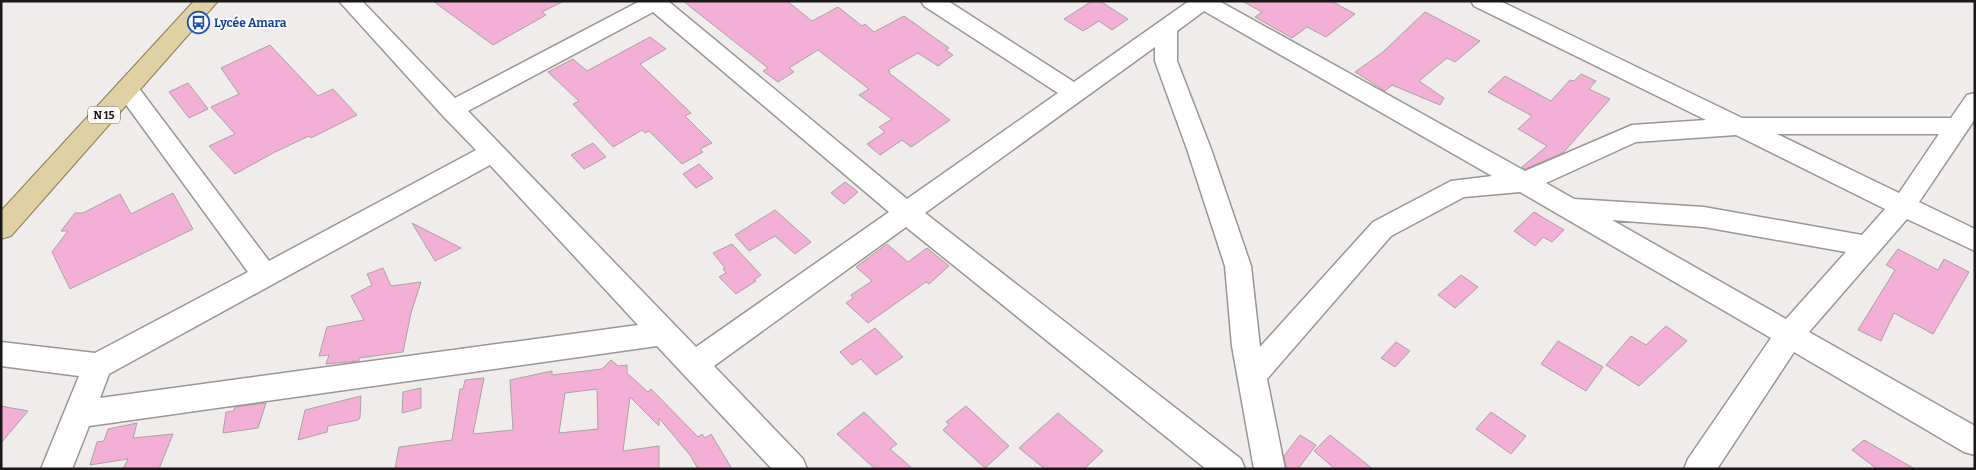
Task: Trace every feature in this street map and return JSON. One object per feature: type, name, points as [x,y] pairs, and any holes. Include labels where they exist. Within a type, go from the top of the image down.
[{"type":"main road","name":"N 15","points":[[1,229],[207,1]]},
{"type":"street","points":[[350,1],[792,469]]},
{"type":"street","points":[[932,1],[1075,94]]},
{"type":"street","points":[[1482,1],[1975,241]]},
{"type":"street","points":[[451,110],[655,2],[906,212],[1230,469]]},
{"type":"street","points":[[693,365],[1203,2],[1524,182],[1975,442]]},
{"type":"street","points":[[1166,29],[1166,61],[1199,148],[1238,266],[1246,346],[1270,469]]},
{"type":"street","points":[[127,89],[265,274]]},
{"type":"street","points":[[1699,469],[1789,335],[1903,206],[1975,101]]},
{"type":"street","points":[[1252,376],[1382,229],[1460,188],[1524,182],[1632,134],[1738,126],[1958,126]]},
{"type":"street","points":[[1,354],[98,366],[265,274],[492,153]]},
{"type":"street","points":[[1569,208],[1704,217],[1867,246]]},
{"type":"street","points":[[80,414],[664,334]]},
{"type":"street","points":[[56,469],[98,366]]},
{"type":"building","points":[[433,1],[564,1],[542,12],[546,15],[493,45]]},
{"type":"building","points":[[683,1],[787,1],[812,21],[838,7],[862,26],[865,24],[874,32],[904,16],[949,48],[946,50],[953,55],[938,66],[918,53],[888,70],[889,73],[950,120],[911,147],[902,140],[880,155],[867,144],[885,132],[879,127],[892,119],[859,95],[869,89],[818,50],[789,68],[794,72],[778,82],[763,71],[768,68]]},
{"type":"building","points":[[1092,1],[1100,1],[1128,19],[1112,30],[1099,21],[1083,31],[1064,19]]},
{"type":"building","points":[[1242,1],[1331,1],[1355,14],[1326,37],[1307,27],[1292,38],[1255,17],[1262,12]]},
{"type":"building","points":[[1425,12],[1480,41],[1455,62],[1447,58],[1419,81],[1444,98],[1440,105],[1392,85],[1385,91],[1355,72],[1383,52]]},
{"type":"building","points":[[650,37],[666,49],[640,64],[691,113],[685,116],[712,143],[700,149],[703,152],[682,164],[649,131],[645,133],[642,130],[613,147],[573,104],[579,101],[548,72],[573,59],[587,71]]},
{"type":"building","points":[[270,45],[318,96],[333,89],[357,115],[311,138],[309,136],[275,152],[235,174],[209,146],[235,134],[211,107],[239,94],[221,68]]},
{"type":"building","points":[[1581,74],[1596,81],[1589,89],[1610,99],[1563,153],[1525,169],[1522,167],[1547,146],[1518,129],[1532,116],[1488,92],[1505,76],[1551,101],[1570,80],[1574,81]]},
{"type":"building","points":[[188,83],[208,109],[189,118],[169,92]]},
{"type":"building","points":[[593,143],[606,157],[584,169],[571,155]]},
{"type":"building","points":[[699,164],[713,178],[696,188],[683,174]]},
{"type":"building","points":[[845,182],[858,192],[844,204],[831,193]]},
{"type":"building","points":[[173,193],[193,229],[70,289],[52,252],[68,231],[61,231],[75,213],[83,213],[120,194],[131,214]]},
{"type":"building","points":[[775,210],[811,242],[795,254],[775,236],[749,251],[735,235]]},
{"type":"building","points":[[1534,212],[1564,230],[1552,242],[1543,237],[1535,246],[1514,231]]},
{"type":"building","points":[[412,223],[461,248],[435,261]]},
{"type":"building","points":[[732,244],[761,275],[754,280],[756,281],[736,294],[719,277],[726,273],[723,269],[725,268],[713,253]]},
{"type":"building","points":[[887,244],[908,262],[927,248],[949,266],[929,284],[926,282],[868,323],[846,303],[853,298],[851,295],[872,281],[856,267]]},
{"type":"building","points":[[1898,249],[1938,270],[1944,259],[1969,272],[1933,334],[1894,313],[1881,341],[1858,330],[1895,270],[1886,265]]},
{"type":"building","points":[[383,268],[391,286],[421,282],[411,313],[403,352],[359,358],[359,361],[326,364],[329,355],[319,356],[327,327],[364,320],[351,296],[372,285],[367,274]]},
{"type":"building","points":[[1461,275],[1478,287],[1455,308],[1438,295]]},
{"type":"building","points":[[1666,326],[1687,341],[1639,386],[1606,365],[1631,336],[1646,345]]},
{"type":"building","points":[[875,328],[903,357],[876,375],[861,359],[852,365],[840,352]]},
{"type":"building","points":[[1558,341],[1603,367],[1586,391],[1541,364]]},
{"type":"building","points":[[1396,342],[1410,351],[1395,367],[1381,358]]},
{"type":"building","points":[[611,360],[618,366],[627,365],[627,373],[648,392],[651,389],[698,437],[702,434],[705,438],[711,434],[732,469],[698,469],[690,455],[659,418],[659,426],[630,397],[623,451],[659,446],[659,469],[395,469],[399,447],[452,440],[460,389],[463,389],[465,380],[484,378],[473,434],[513,430],[510,380],[552,371],[552,375],[602,369]],"holes":[[[597,389],[598,429],[559,433],[565,393]]]},
{"type":"building","points":[[421,388],[421,408],[402,413],[403,392]]},
{"type":"building","points":[[361,396],[360,418],[358,420],[328,426],[327,432],[298,440],[305,410]]},
{"type":"building","points":[[266,403],[258,428],[223,433],[226,412],[234,411],[235,407]]},
{"type":"building","points":[[1,406],[28,411],[1,443]]},
{"type":"building","points":[[966,406],[1009,446],[985,468],[943,430],[949,424],[946,422]]},
{"type":"building","points":[[864,412],[897,444],[890,449],[913,469],[875,469],[837,434]]},
{"type":"building","points":[[1491,412],[1526,436],[1511,454],[1476,429]]},
{"type":"building","points":[[1058,413],[1103,451],[1084,469],[1045,469],[1019,448]]},
{"type":"building","points":[[137,423],[133,438],[173,434],[159,469],[123,469],[128,459],[90,465],[97,442],[104,441],[108,429]]},
{"type":"building","points":[[1300,435],[1316,445],[1298,469],[1289,469],[1286,467],[1284,456]]},
{"type":"building","points":[[1330,435],[1373,469],[1335,469],[1314,451]]},
{"type":"building","points":[[1864,440],[1915,469],[1877,469],[1852,450]]},
{"type":"place","name":"Lycée Amara","points":[[198,23]]}]
